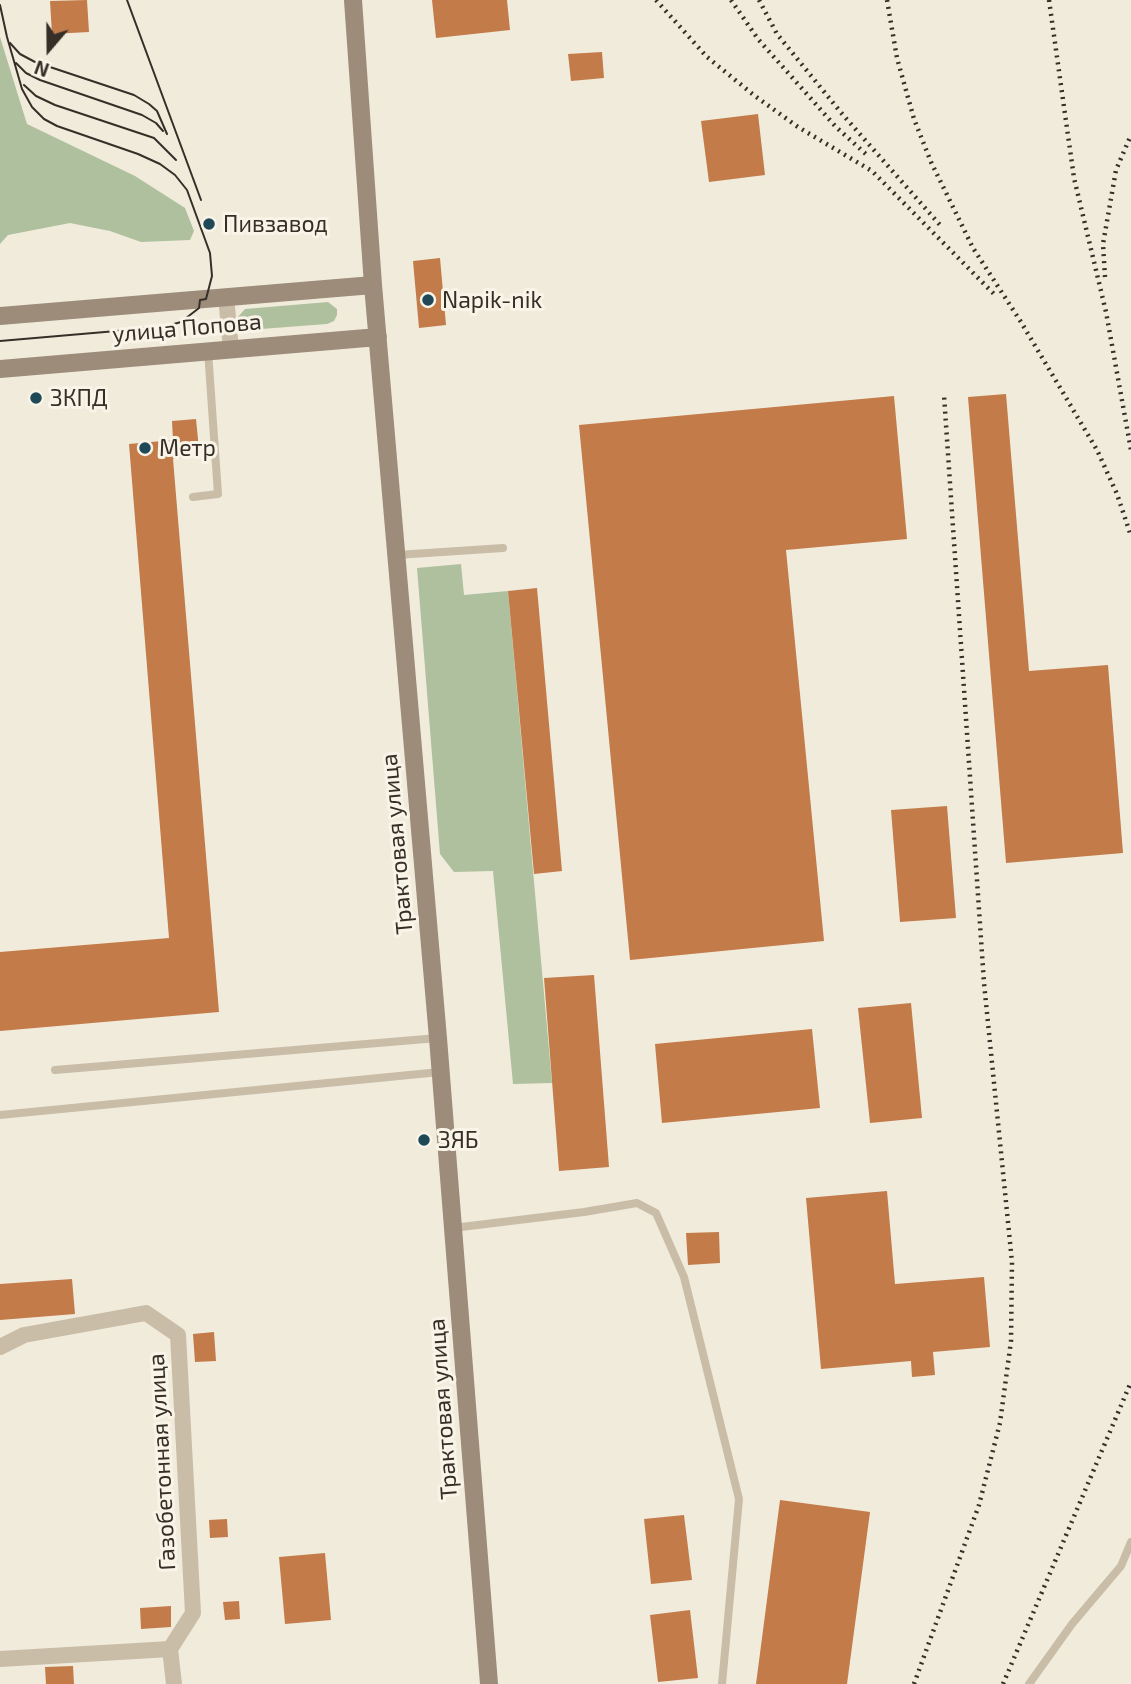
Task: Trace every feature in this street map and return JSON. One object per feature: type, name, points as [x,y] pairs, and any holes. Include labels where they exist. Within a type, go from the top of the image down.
[{"type":"main road","name":"Трактовая улица","points":[[353,0],[373,285],[438,1038],[489,1684]]},
{"type":"main road","name":"улица Попова","points":[[0,316],[373,285]]},
{"type":"main road","name":"улица Попова","points":[[0,369],[378,337]]},
{"type":"street","points":[[226,297],[231,349]]},
{"type":"street","name":"Газобетонная улица","points":[[0,1347],[24,1335],[146,1313],[178,1335],[193,1613],[170,1649]]},
{"type":"street","points":[[0,1659],[170,1649],[174,1684]]},
{"type":"lane","points":[[193,497],[218,494],[208,351]]},
{"type":"lane","points":[[397,555],[503,548]]},
{"type":"lane","points":[[55,1070],[438,1038]]},
{"type":"lane","points":[[0,1115],[440,1072]]},
{"type":"lane","points":[[453,1228],[638,1203],[656,1213],[684,1277],[739,1499],[722,1684]]},
{"type":"lane","points":[[1029,1684],[1072,1624],[1121,1566],[1131,1542]]},
{"type":"green space","points":[[0,37],[27,124],[135,176],[185,208],[194,231],[190,240],[141,242],[110,231],[70,223],[8,235],[0,244]]},
{"type":"green space","points":[[328,302],[337,309],[337,315],[334,321],[327,324],[248,330],[238,326],[238,317],[245,309]]},
{"type":"green space","points":[[461,564],[464,595],[508,591],[552,1083],[513,1084],[493,871],[454,872],[440,854],[417,568]]},
{"type":"building","points":[[87,0],[89,32],[52,34],[50,1]]},
{"type":"building","points":[[432,0],[507,0],[510,30],[436,38]]},
{"type":"building","points":[[602,52],[604,78],[571,81],[568,54]]},
{"type":"building","points":[[758,114],[765,175],[709,182],[701,121]]},
{"type":"building","points":[[440,258],[446,325],[419,328],[413,261]]},
{"type":"building","points":[[1006,394],[1029,671],[1108,665],[1123,853],[1006,863],[968,397]]},
{"type":"building","points":[[894,396],[907,539],[786,550],[824,941],[630,960],[579,425]]},
{"type":"building","points":[[196,419],[199,449],[189,450],[190,457],[173,459],[219,1012],[0,1031],[0,952],[169,938],[129,444],[173,440],[172,421]]},
{"type":"building","points":[[537,588],[562,871],[534,874],[508,591]]},
{"type":"building","points":[[947,806],[956,918],[900,922],[891,810]]},
{"type":"building","points":[[594,975],[609,1167],[559,1171],[544,978]]},
{"type":"building","points":[[911,1003],[922,1118],[870,1123],[858,1008]]},
{"type":"building","points":[[812,1029],[820,1108],[662,1123],[655,1044]]},
{"type":"building","points":[[887,1191],[895,1284],[984,1277],[990,1347],[933,1352],[935,1375],[912,1377],[911,1361],[821,1369],[806,1198]]},
{"type":"building","points":[[719,1232],[720,1263],[688,1265],[686,1233]]},
{"type":"building","points":[[72,1279],[75,1314],[0,1320],[0,1284]]},
{"type":"building","points":[[214,1332],[216,1361],[195,1362],[193,1334]]},
{"type":"building","points":[[780,1500],[870,1512],[847,1684],[756,1684]]},
{"type":"building","points":[[684,1515],[692,1580],[651,1584],[644,1519]]},
{"type":"building","points":[[227,1519],[228,1537],[210,1538],[209,1520]]},
{"type":"building","points":[[325,1553],[331,1620],[285,1624],[279,1557]]},
{"type":"building","points":[[239,1601],[240,1619],[225,1620],[223,1602]]},
{"type":"building","points":[[171,1606],[171,1627],[141,1629],[140,1608]]},
{"type":"building","points":[[690,1610],[698,1678],[658,1682],[650,1615]]},
{"type":"building","points":[[73,1666],[74,1684],[46,1684],[45,1667]]},
{"type":"tram line","points":[[127,0],[201,200]]},
{"type":"tram line","points":[[0,5],[22,89],[32,107],[44,119],[57,126],[138,154],[160,164],[175,175],[187,190],[210,253],[212,276],[206,299],[200,300],[199,308],[181,322],[163,327],[0,341]]},
{"type":"tram line","points":[[10,43],[20,54],[35,62],[134,95],[157,111],[167,134]]},
{"type":"tram line","points":[[16,63],[26,73],[40,80],[142,115],[156,123],[163,131]]},
{"type":"tram line","points":[[24,85],[36,96],[55,105],[154,138],[176,160]]},
{"type":"railway","points":[[656,0],[707,57],[755,96],[798,127],[872,171],[994,294]]},
{"type":"railway","points":[[731,0],[758,39],[836,127],[868,156]]},
{"type":"railway","points":[[759,0],[777,34],[843,115],[940,225]]},
{"type":"railway","points":[[887,0],[897,58],[914,119],[931,162],[973,248],[1021,322],[1097,450],[1117,494],[1131,536]]},
{"type":"railway","points":[[1049,0],[1074,178],[1106,312],[1131,450]]},
{"type":"railway","points":[[1105,277],[1103,244],[1116,170],[1131,135]]},
{"type":"railway","points":[[914,1684],[979,1505],[1000,1423],[1011,1341],[1012,1262],[984,983],[944,395]]},
{"type":"railway","points":[[1003,1684],[1131,1382]]},
{"type":"place","name":"Пивзавод","points":[[209,224]]},
{"type":"place","name":"Napik-nik","points":[[428,300]]},
{"type":"place","name":"ЗКПД","points":[[36,398]]},
{"type":"place","name":"Метр","points":[[145,448]]},
{"type":"place","name":"ЗЯБ","points":[[424,1140]]}]
